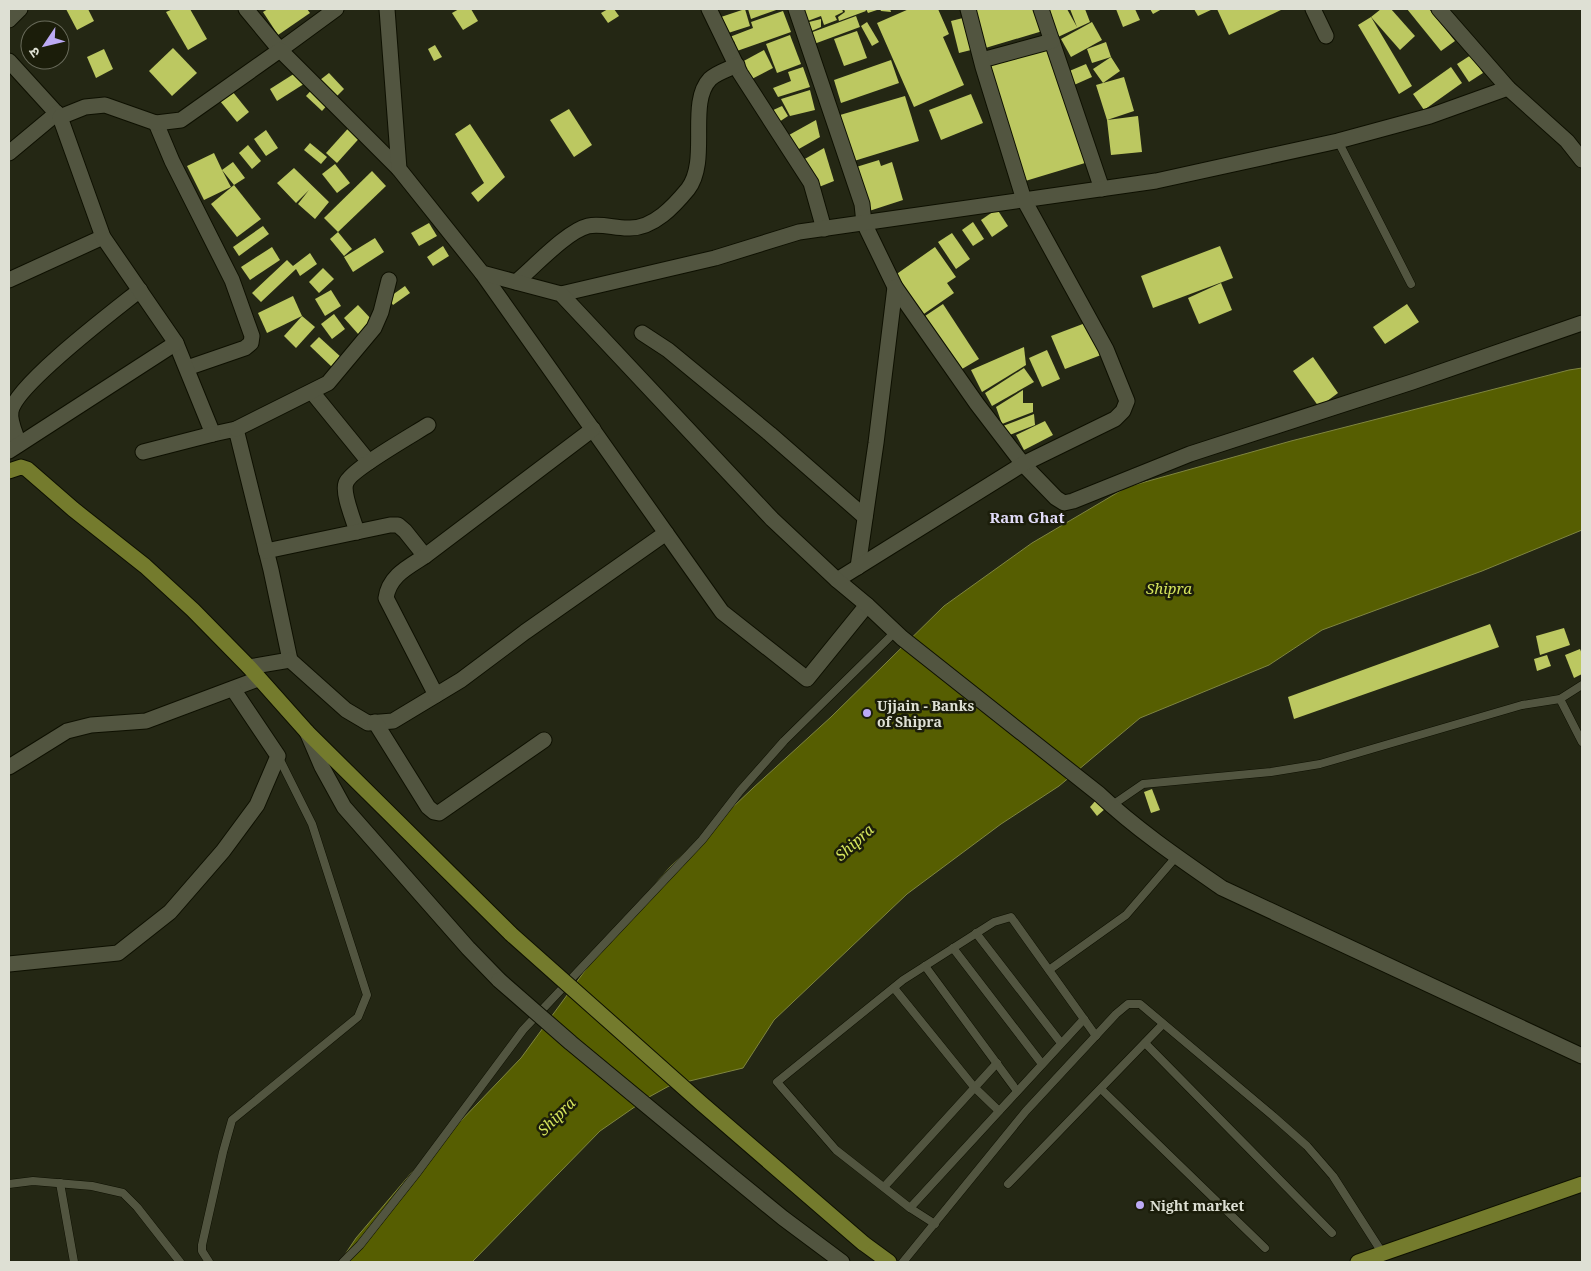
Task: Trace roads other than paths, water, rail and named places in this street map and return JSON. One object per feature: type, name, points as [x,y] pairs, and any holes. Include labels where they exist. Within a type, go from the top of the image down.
[{"type":"main road","points":[[12,469],[27,469],[73,509],[145,566],[193,610],[254,673],[307,732],[512,934],[701,1103],[863,1242],[890,1262]]},
{"type":"main road","points":[[1358,1262],[1386,1258],[1582,1184]]},
{"type":"street","points":[[9,20],[20,9]]},
{"type":"street","points":[[246,9],[280,50],[399,169],[482,273],[722,612],[807,679],[867,605]]},
{"type":"street","points":[[9,153],[59,115],[85,107],[105,105],[156,123],[181,120],[336,9]]},
{"type":"street","points":[[387,9],[399,169]]},
{"type":"street","points":[[709,9],[737,66],[811,183],[824,229]]},
{"type":"street","points":[[796,9],[862,204],[864,223],[895,288],[977,404],[1023,464],[1056,498],[1064,503],[1190,454],[1412,382],[1582,323]]},
{"type":"street","points":[[837,580],[1023,464],[1115,419],[1123,411],[1127,401],[1106,349],[1024,200],[968,9]]},
{"type":"street","points":[[1041,9],[1102,189]]},
{"type":"street","points":[[1313,9],[1326,36]]},
{"type":"street","points":[[1440,9],[1508,88],[1567,141],[1582,160]]},
{"type":"street","points":[[982,60],[1052,40]]},
{"type":"street","points":[[11,66],[59,115],[103,237],[176,343],[213,434]]},
{"type":"street","points":[[516,282],[568,236],[588,226],[642,227],[670,210],[690,186],[697,170],[700,93],[710,78],[737,66]]},
{"type":"street","points":[[482,273],[561,294],[715,258],[799,232],[1156,181],[1338,141],[1430,116],[1508,88]]},
{"type":"street","points":[[156,123],[172,160],[232,280],[252,336],[251,343],[245,348],[187,368]]},
{"type":"street","points":[[9,280],[103,237]]},
{"type":"street","points":[[142,452],[236,429],[328,383],[374,328],[381,312],[389,280]]},
{"type":"street","points":[[858,567],[876,443],[895,288]]},
{"type":"street","points":[[12,469],[11,411],[17,398],[61,354],[140,290]]},
{"type":"street","points":[[561,294],[772,519],[837,580],[867,605],[898,636],[1176,857],[1222,888],[1582,1056]]},
{"type":"street","points":[[642,333],[668,350],[770,434],[865,518]]},
{"type":"street","points":[[12,450],[176,343]]},
{"type":"street","points":[[312,392],[369,462]]},
{"type":"street","points":[[357,532],[345,490],[346,482],[350,476],[369,462],[428,425]]},
{"type":"street","points":[[236,429],[290,660],[346,710],[368,722],[393,721],[461,680],[525,632],[666,533]]},
{"type":"street","points":[[436,694],[386,598],[387,588],[397,575],[593,429]]},
{"type":"street","points":[[266,551],[390,525],[398,525],[425,556]]},
{"type":"street","points":[[9,767],[67,731],[91,725],[146,721],[233,689],[254,673],[290,660]]},
{"type":"street","points":[[9,964],[118,954],[170,912],[223,850],[257,805],[278,756],[233,689]]},
{"type":"street","points":[[375,722],[428,807],[434,812],[439,813],[544,740]]},
{"type":"street","points":[[307,732],[322,767],[344,807],[468,948],[499,980],[579,1050],[728,1173],[783,1218],[842,1262]]},
{"type":"lane","points":[[1338,141],[1411,284]]},
{"type":"lane","points":[[343,1262],[410,1182],[524,1030],[702,840],[740,791],[784,740],[898,636]]},
{"type":"lane","points":[[1111,806],[1143,784],[1271,772],[1320,764],[1522,705],[1560,699],[1582,685]]},
{"type":"lane","points":[[1560,699],[1582,742]]},
{"type":"lane","points":[[209,1262],[202,1251],[202,1245],[222,1152],[232,1120],[358,1017],[367,995],[312,824],[278,756]]},
{"type":"lane","points":[[1049,970],[1126,915],[1176,857]]},
{"type":"lane","points":[[935,1224],[910,1208],[836,1150],[777,1082],[894,988],[925,966],[994,922],[1011,918],[1096,1036]]},
{"type":"lane","points":[[976,933],[1061,1044]]},
{"type":"lane","points":[[953,948],[1042,1064]]},
{"type":"lane","points":[[925,966],[1017,1091]]},
{"type":"lane","points":[[894,988],[974,1088],[999,1111]]},
{"type":"lane","points":[[903,1262],[1026,1111],[1116,1014],[1128,1004],[1140,1004],[1307,1146],[1332,1176],[1386,1258]]},
{"type":"lane","points":[[910,1208],[1084,1019]]},
{"type":"lane","points":[[1008,1184],[1164,1024]]},
{"type":"lane","points":[[1145,1043],[1332,1233]]},
{"type":"lane","points":[[884,1187],[996,1063]]},
{"type":"lane","points":[[1101,1088],[1265,1248]]},
{"type":"lane","points":[[9,1184],[33,1181],[60,1183],[92,1186],[123,1193],[137,1207],[180,1262]]},
{"type":"lane","points":[[60,1183],[74,1262]]},
{"type":"water","name":"Shipra","points":[[1582,368],[1582,530],[1482,571],[1322,630],[1269,665],[1140,718],[1059,786],[1001,824],[907,894],[774,1020],[743,1068],[669,1086],[649,1097],[600,1131],[472,1262],[340,1262],[356,1238],[413,1171],[521,1058],[614,931],[671,866],[831,717],[944,606],[1032,543],[1127,487],[1291,441]]},
{"type":"place","name":"Ujjain - Banks of Shipra","points":[[867,713]]},
{"type":"place","name":"Night market","points":[[1140,1205]]},
{"type":"district","name":"Ram Ghat","points":[[1027,517]]}]
